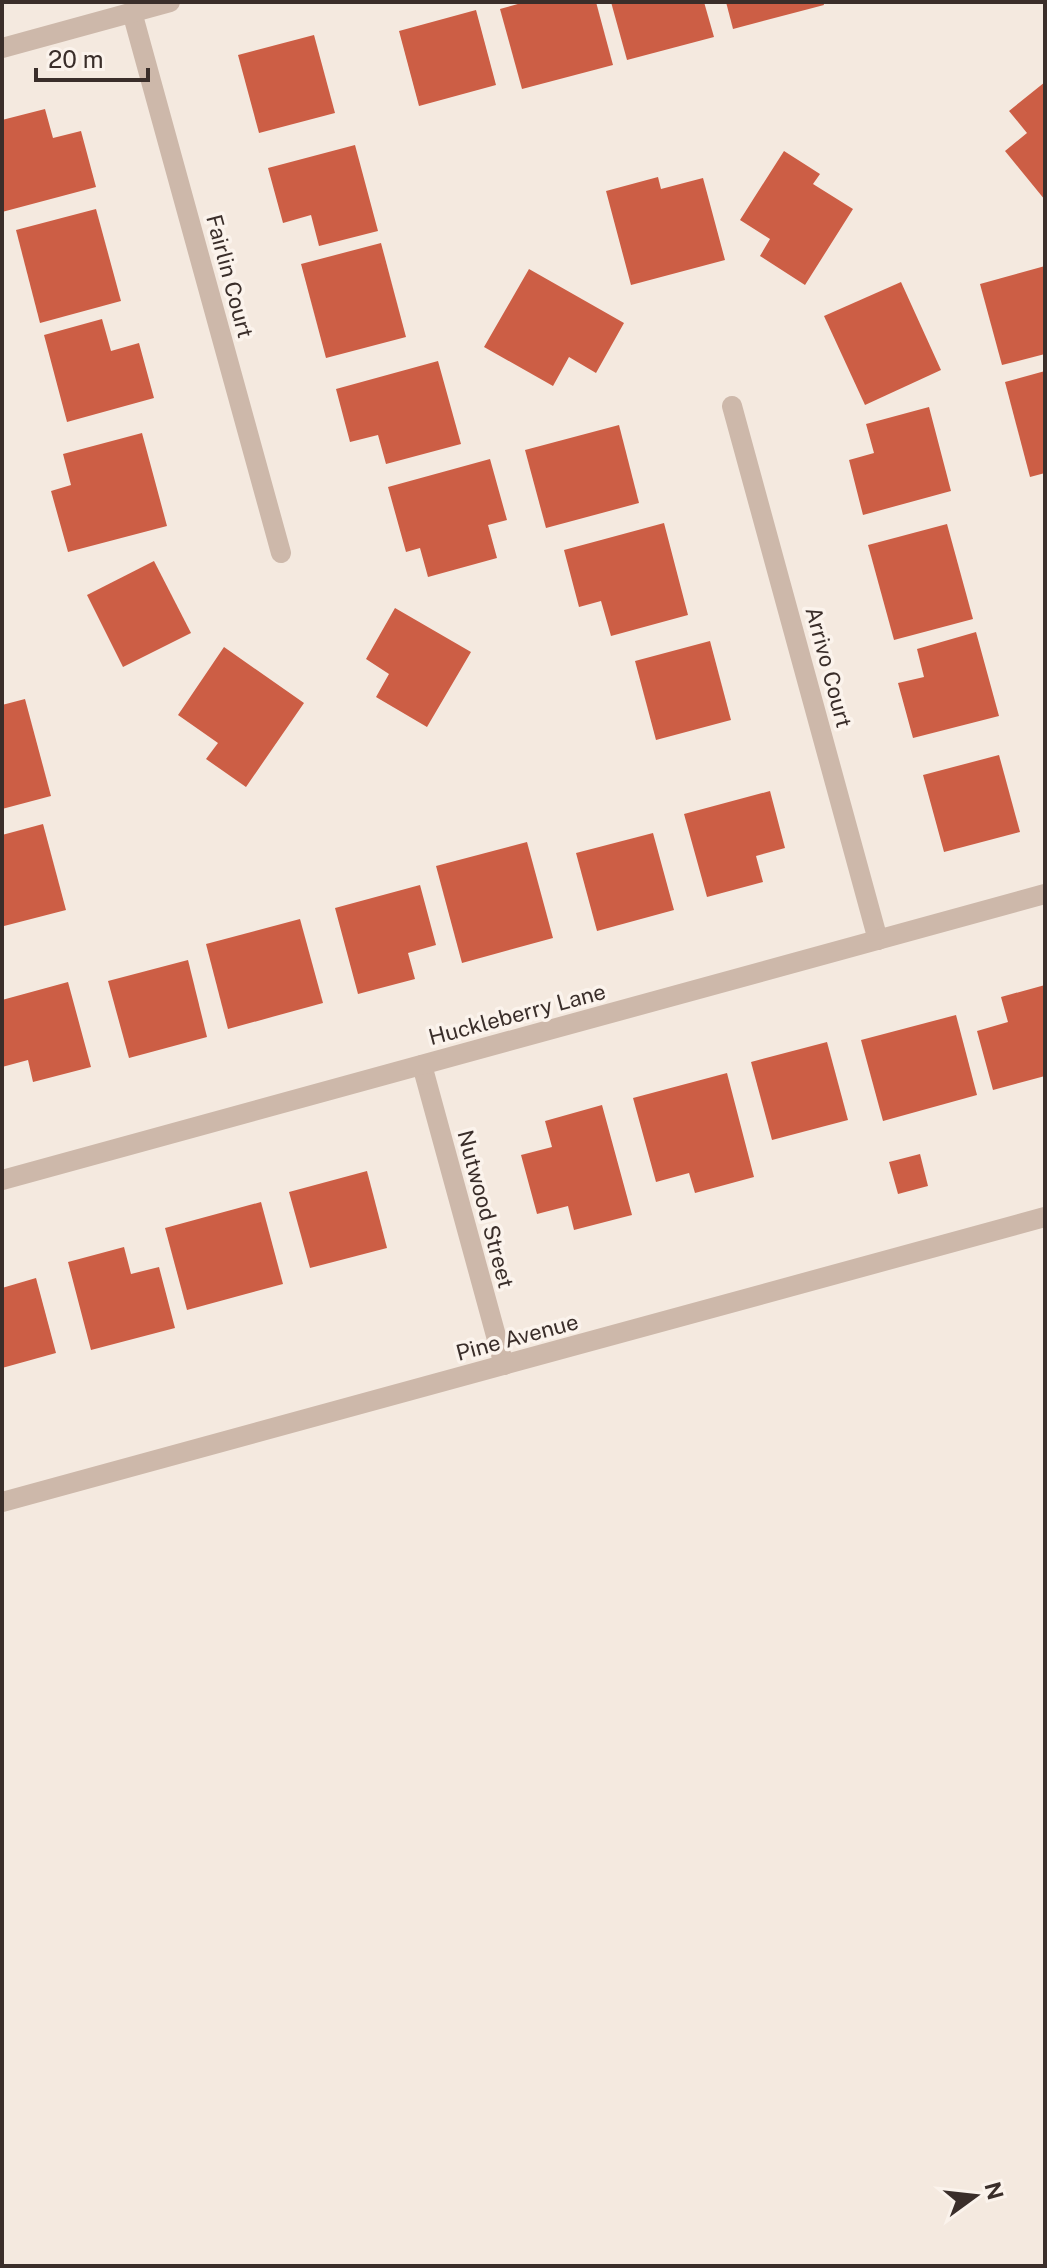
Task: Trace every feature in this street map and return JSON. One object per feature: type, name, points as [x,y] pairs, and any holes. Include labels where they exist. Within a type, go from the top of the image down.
[{"type":"street","points":[[2,48],[170,2]]},
{"type":"street","name":"Fairlin Court","points":[[132,12],[281,553]]},
{"type":"street","name":"Arrivo Court","points":[[732,406],[878,940]]},
{"type":"street","name":"Huckleberry Lane","points":[[2,1180],[1045,894]]},
{"type":"street","name":"Nutwood Street","points":[[422,1065],[504,1365]]},
{"type":"street","name":"Pine Avenue","points":[[2,1502],[1045,1217]]},
{"type":"building","points":[[525,2],[596,2],[613,65],[522,89],[500,9]]},
{"type":"building","points":[[611,2],[704,2],[714,37],[627,60]]},
{"type":"building","points":[[726,2],[823,2],[824,5],[733,29]]},
{"type":"building","points":[[476,10],[496,85],[419,106],[399,31]]},
{"type":"building","points":[[314,35],[335,113],[259,133],[238,55]]},
{"type":"building","points":[[1045,82],[1045,200],[1005,151],[1027,133],[1009,111]]},
{"type":"building","points":[[45,109],[53,138],[81,131],[96,187],[2,212],[2,120]]},
{"type":"building","points":[[355,145],[378,231],[319,246],[311,215],[283,223],[268,168]]},
{"type":"building","points":[[784,151],[820,174],[813,184],[853,209],[805,285],[760,256],[770,239],[740,220]]},
{"type":"building","points":[[658,177],[661,189],[703,178],[725,260],[631,285],[606,191]]},
{"type":"building","points":[[96,209],[121,301],[40,323],[16,230]]},
{"type":"building","points":[[381,243],[406,337],[326,358],[301,264]]},
{"type":"building","points":[[1045,266],[1045,354],[1002,365],[980,284]]},
{"type":"building","points":[[529,269],[624,323],[596,373],[569,357],[553,386],[484,347]]},
{"type":"building","points":[[901,282],[941,370],[865,405],[824,316]]},
{"type":"building","points":[[102,319],[111,351],[139,343],[154,398],[67,422],[44,335]]},
{"type":"building","points":[[438,361],[461,444],[386,464],[378,435],[350,442],[336,389]]},
{"type":"building","points":[[1045,371],[1045,473],[1030,477],[1005,382]]},
{"type":"building","points":[[929,407],[951,491],[863,515],[849,460],[874,453],[866,424]]},
{"type":"building","points":[[619,425],[639,503],[546,528],[525,450]]},
{"type":"building","points":[[142,433],[167,526],[68,552],[51,491],[71,485],[63,454]]},
{"type":"building","points":[[490,459],[507,520],[488,525],[497,558],[428,577],[420,548],[406,552],[388,487]]},
{"type":"building","points":[[664,523],[688,615],[611,636],[601,601],[579,607],[564,550]]},
{"type":"building","points":[[947,524],[973,619],[894,640],[868,545]]},
{"type":"building","points":[[154,561],[191,633],[123,667],[87,595]]},
{"type":"building","points":[[395,608],[471,652],[427,727],[376,697],[389,674],[366,659]]},
{"type":"building","points":[[976,632],[999,716],[913,738],[898,683],[924,677],[917,649]]},
{"type":"building","points":[[710,641],[731,720],[656,740],[635,661]]},
{"type":"building","points":[[224,647],[304,703],[246,787],[206,759],[218,743],[178,715]]},
{"type":"building","points":[[25,699],[51,796],[2,809],[2,705]]},
{"type":"building","points":[[999,755],[1020,832],[944,852],[923,775]]},
{"type":"building","points":[[770,791],[785,848],[756,856],[763,882],[707,897],[684,814]]},
{"type":"building","points":[[43,824],[66,910],[4,926],[2,835]]},
{"type":"building","points":[[653,833],[674,910],[597,931],[576,853]]},
{"type":"building","points":[[527,842],[553,938],[462,963],[436,866]]},
{"type":"building","points":[[420,885],[436,945],[408,953],[415,979],[358,994],[335,908]]},
{"type":"building","points":[[300,919],[323,1003],[228,1029],[206,944]]},
{"type":"building","points":[[188,960],[207,1037],[129,1058],[108,981]]},
{"type":"building","points":[[68,982],[91,1067],[33,1082],[28,1060],[2,1067],[2,1000]]},
{"type":"building","points":[[1045,985],[1045,1076],[993,1090],[977,1031],[1008,1022],[1001,997]]},
{"type":"building","points":[[956,1015],[977,1095],[883,1121],[861,1040]]},
{"type":"building","points":[[827,1042],[848,1120],[772,1140],[751,1062]]},
{"type":"building","points":[[727,1073],[754,1177],[695,1193],[689,1173],[656,1182],[633,1098]]},
{"type":"building","points":[[602,1105],[632,1215],[574,1230],[568,1206],[537,1214],[521,1155],[552,1147],[545,1121]]},
{"type":"building","points":[[920,1154],[928,1186],[898,1194],[889,1162]]},
{"type":"building","points":[[367,1171],[387,1248],[310,1268],[289,1192]]},
{"type":"building","points":[[261,1202],[283,1284],[187,1310],[165,1228]]},
{"type":"building","points":[[124,1247],[131,1274],[159,1267],[175,1328],[91,1350],[68,1262]]},
{"type":"building","points":[[36,1278],[56,1353],[2,1368],[2,1288]]}]
